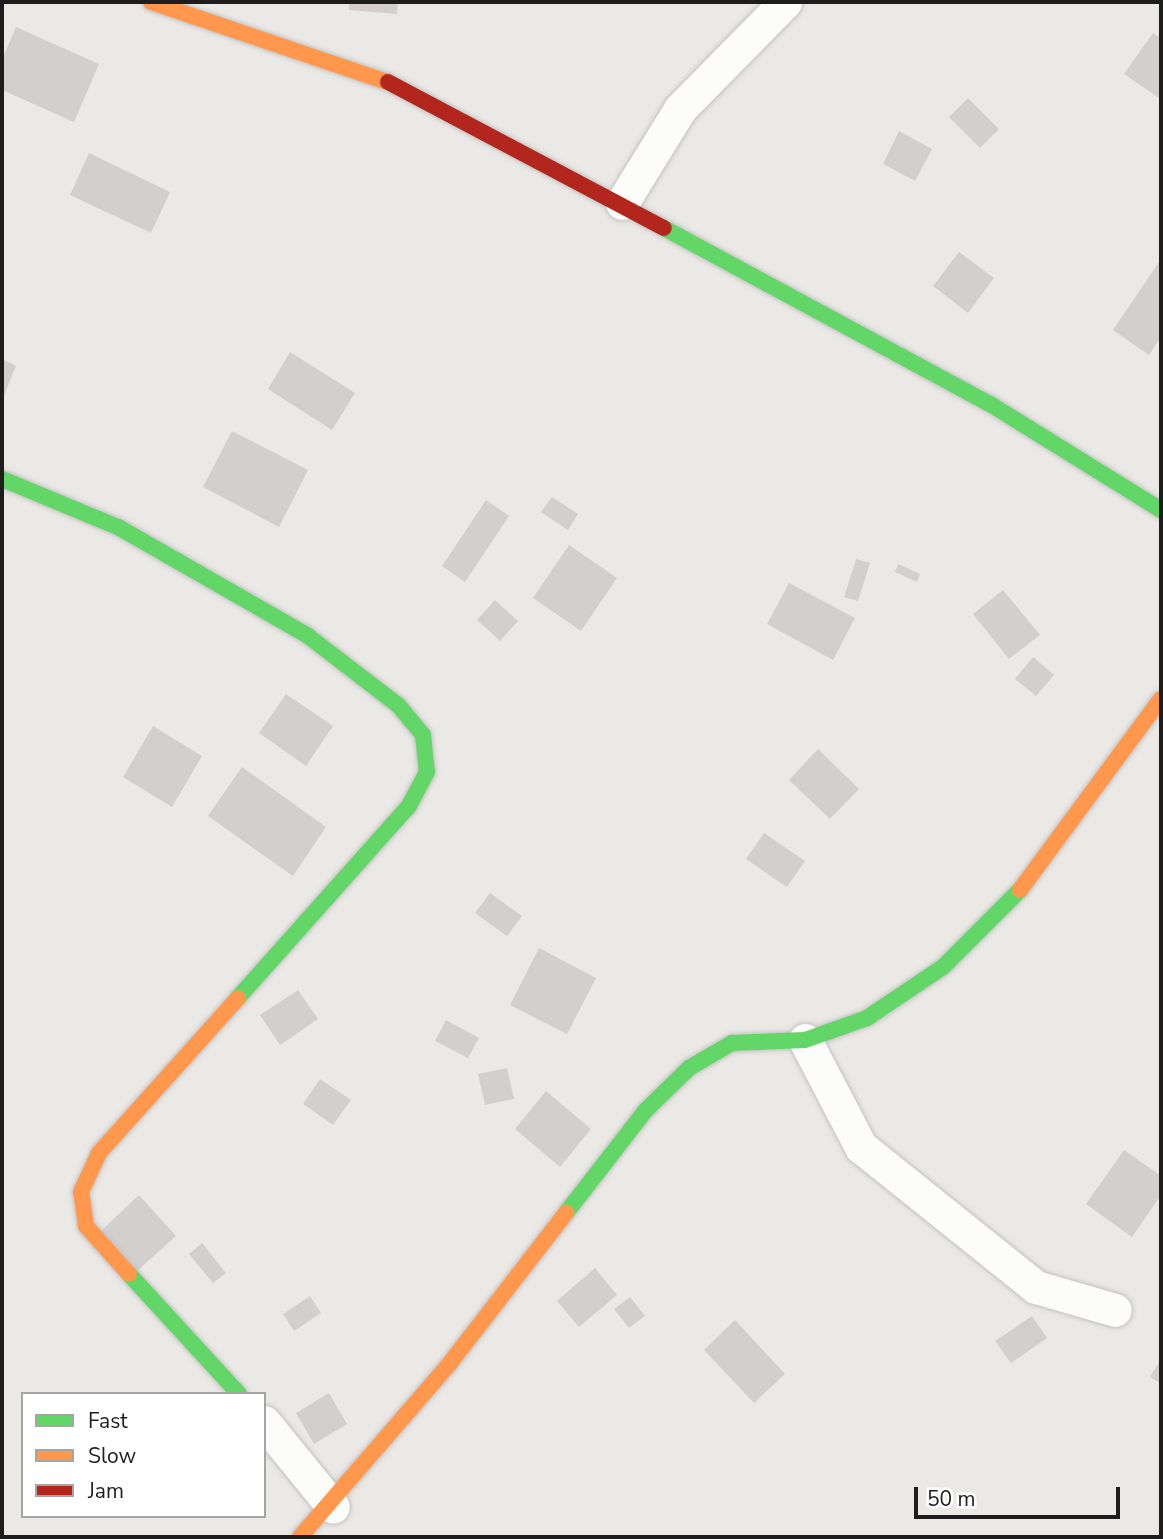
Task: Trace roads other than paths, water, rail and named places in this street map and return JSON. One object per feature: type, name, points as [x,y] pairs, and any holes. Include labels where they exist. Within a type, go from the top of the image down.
[{"type":"street","points":[[151,2],[361,71],[622,203],[990,404],[1161,510]]},
{"type":"street","points":[[622,203],[681,109],[785,2]]},
{"type":"street","points":[[2,479],[118,527],[308,636],[398,705],[423,735],[427,772],[408,807],[99,1153],[81,1192],[86,1226],[237,1392]]},
{"type":"street","points":[[300,1537],[333,1507],[654,1102],[689,1068],[732,1043],[805,1040],[867,1018],[943,967],[1040,870],[1097,780],[1161,699]]},
{"type":"street","points":[[805,1040],[861,1147],[1036,1287],[1115,1310]]},
{"type":"street","points":[[266,1424],[333,1507]]}]
